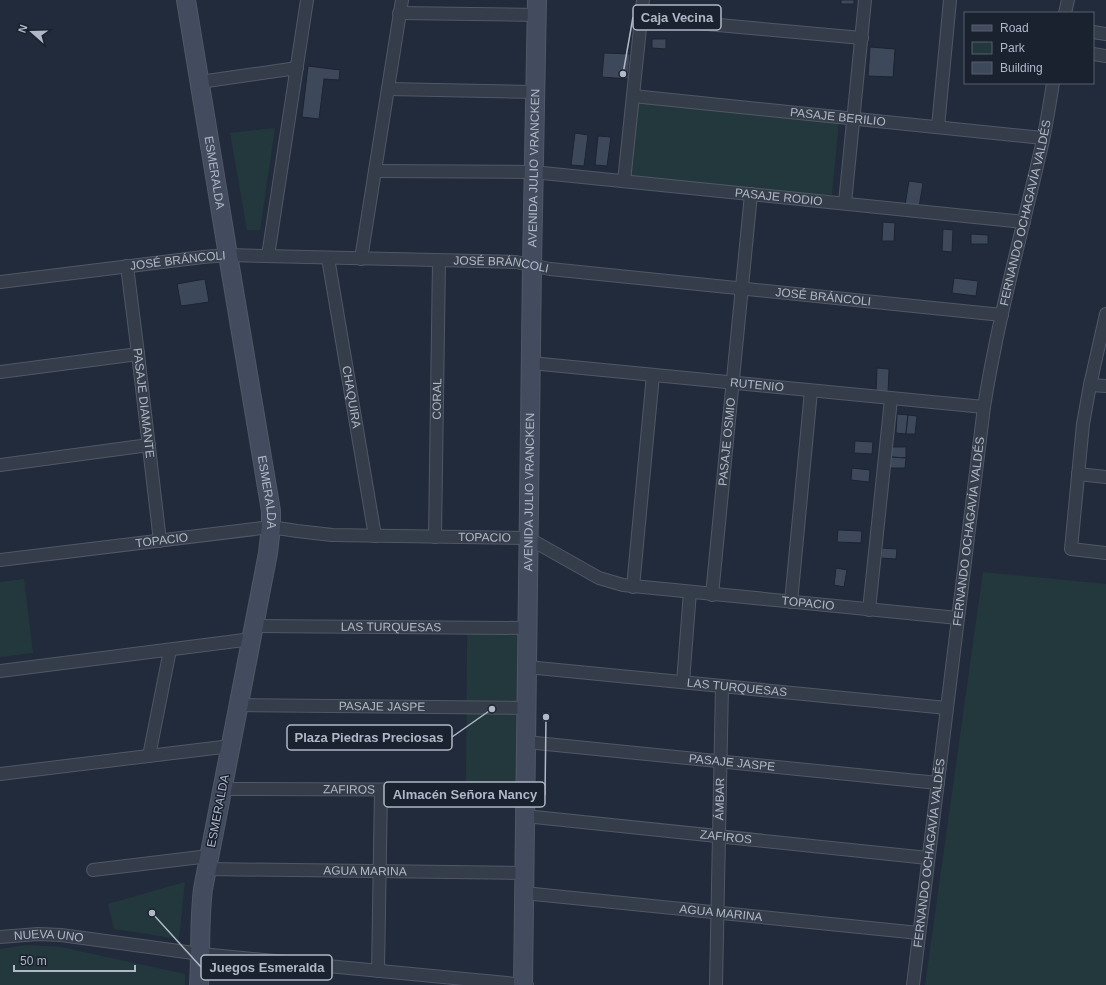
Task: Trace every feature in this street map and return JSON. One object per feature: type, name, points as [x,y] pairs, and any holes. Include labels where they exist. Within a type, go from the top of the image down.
[{"type":"street","name":"ESMERALDA","points":[[186,0],[271,511],[268,553],[207,862],[201,904],[201,954],[199,985]]},
{"type":"street","points":[[268,256],[307,0]]},
{"type":"street","points":[[361,259],[402,0]]},
{"type":"street","points":[[624,181],[643,0]]},
{"type":"street","points":[[845,203],[866,0]]},
{"type":"street","points":[[938,127],[950,0]]},
{"type":"street","points":[[1065,12],[1068,0]]},
{"type":"street","points":[[400,13],[537,7]]},
{"type":"street","name":"AVENIDA JULIO VRANCKEN","points":[[523,985],[533,172],[537,7]]},
{"type":"street","points":[[642,18],[862,38]]},
{"type":"street","points":[[1094,32],[1106,34]]},
{"type":"street","points":[[1094,54],[1106,56]]},
{"type":"street","points":[[200,82],[297,68]]},
{"type":"street","name":"FERNANDO OCHAGAVÍA VALDÉS","points":[[913,985],[988,378],[1043,138],[1053,84]]},
{"type":"street","points":[[388,89],[535,92]]},
{"type":"street","name":"PASAJE BERILIO","points":[[633,96],[1043,138]]},
{"type":"street","name":"PASAJE RODIO","points":[[375,172],[533,172],[1024,222]]},
{"type":"street","name":"PASAJE OSMIO","points":[[712,595],[751,194]]},
{"type":"street","name":"JOSÉ BRÁNCOLI","points":[[0,282],[228,255],[516,262],[550,269],[1002,315]]},
{"type":"street","name":"CHAQUIRA","points":[[328,258],[375,536]]},
{"type":"street","name":"CORAL","points":[[435,537],[439,261]]},
{"type":"street","name":"PASAJE DIAMANTE","points":[[127,266],[160,541]]},
{"type":"street","points":[[1106,314],[1083,424],[1071,549],[1106,553]]},
{"type":"street","points":[[0,372],[138,354]]},
{"type":"street","name":"RUTENIO","points":[[531,363],[984,407]]},
{"type":"street","points":[[633,587],[653,375]]},
{"type":"street","points":[[1090,385],[1106,386]]},
{"type":"street","points":[[791,602],[811,391]]},
{"type":"street","points":[[869,610],[891,399]]},
{"type":"street","points":[[0,465],[149,445]]},
{"type":"street","points":[[1078,474],[1106,477]]},
{"type":"street","name":"TOPACIO","points":[[0,560],[271,527],[321,534],[528,538],[599,578],[633,587],[958,618]]},
{"type":"street","points":[[683,682],[690,592]]},
{"type":"street","name":"LAS TURQUESAS","points":[[0,671],[170,650],[253,633],[527,628]]},
{"type":"street","points":[[149,756],[170,650]]},
{"type":"street","name":"LAS TURQUESAS","points":[[527,667],[947,708]]},
{"type":"street","name":"ÁMBAR","points":[[716,985],[722,686]]},
{"type":"street","name":"PASAJE JASPE","points":[[239,705],[526,708]]},
{"type":"street","name":"PASAJE JASPE","points":[[526,742],[938,783]]},
{"type":"street","points":[[0,774],[231,746]]},
{"type":"street","name":"ZAFIROS","points":[[222,790],[525,790]]},
{"type":"street","points":[[378,971],[381,790]]},
{"type":"street","name":"ZAFIROS","points":[[524,816],[928,858]]},
{"type":"street","name":"AGUA MARINA","points":[[93,870],[207,862],[380,872],[524,874]]},
{"type":"street","name":"AGUA MARINA","points":[[524,893],[919,933]]},
{"type":"street","name":"NUEVA UNO","points":[[0,937],[38,934],[61,935],[201,954],[527,985]]},
{"type":"green space","points":[[636,103],[839,121],[832,195],[629,177]]},
{"type":"green space","points":[[275,128],[260,230],[247,230],[230,133]]},
{"type":"green space","points":[[983,572],[1106,584],[1106,985],[925,985]]},
{"type":"green space","points":[[24,579],[33,653],[0,657],[0,582]]},
{"type":"green space","points":[[520,629],[517,788],[466,787],[467,631]]},
{"type":"green space","points":[[185,882],[179,939],[114,929],[108,904]]},
{"type":"green space","points":[[26,945],[61,947],[185,974],[185,985],[0,985],[0,949]]},
{"type":"building","points":[[841,0],[854,0],[854,4],[841,4]]},
{"type":"building","points":[[652,39],[666,39],[666,49],[652,48]]},
{"type":"building","points":[[870,47],[895,49],[893,77],[868,76]]},
{"type":"building","points":[[604,53],[630,54],[628,79],[602,77]]},
{"type":"building","points":[[308,66],[340,70],[339,80],[324,79],[319,119],[302,117]]},
{"type":"building","points":[[575,133],[588,135],[584,166],[571,165]]},
{"type":"building","points":[[598,136],[611,137],[607,166],[595,165]]},
{"type":"building","points":[[909,181],[923,183],[919,207],[905,205]]},
{"type":"building","points":[[883,222],[895,223],[894,241],[882,241]]},
{"type":"building","points":[[943,229],[953,230],[952,252],[942,251]]},
{"type":"building","points":[[971,234],[988,235],[988,244],[971,244]]},
{"type":"building","points":[[954,278],[978,281],[976,296],[952,293]]},
{"type":"building","points":[[205,279],[209,302],[181,306],[177,284]]},
{"type":"building","points":[[877,368],[889,369],[888,393],[876,392]]},
{"type":"building","points":[[897,414],[908,415],[906,434],[896,433]]},
{"type":"building","points":[[908,415],[917,416],[915,434],[906,434]]},
{"type":"building","points":[[855,441],[873,442],[872,454],[854,453]]},
{"type":"building","points":[[891,447],[906,447],[906,458],[891,457]]},
{"type":"building","points":[[891,457],[906,458],[905,468],[890,468]]},
{"type":"building","points":[[852,468],[870,470],[869,482],[851,480]]},
{"type":"building","points":[[838,530],[862,531],[861,543],[837,542]]},
{"type":"building","points":[[882,548],[897,549],[896,559],[881,558]]},
{"type":"building","points":[[836,568],[847,570],[844,587],[834,585]]},
{"type":"building","points":[[542,712],[550,712],[550,722],[542,722]]},
{"type":"place","name":"Caja Vecina","points":[[623,74]]},
{"type":"place","name":"Plaza Piedras Preciosas","points":[[492,709]]},
{"type":"place","name":"Almacén Señora Nancy","points":[[546,717]]},
{"type":"place","name":"Juegos Esmeralda","points":[[152,913]]}]
